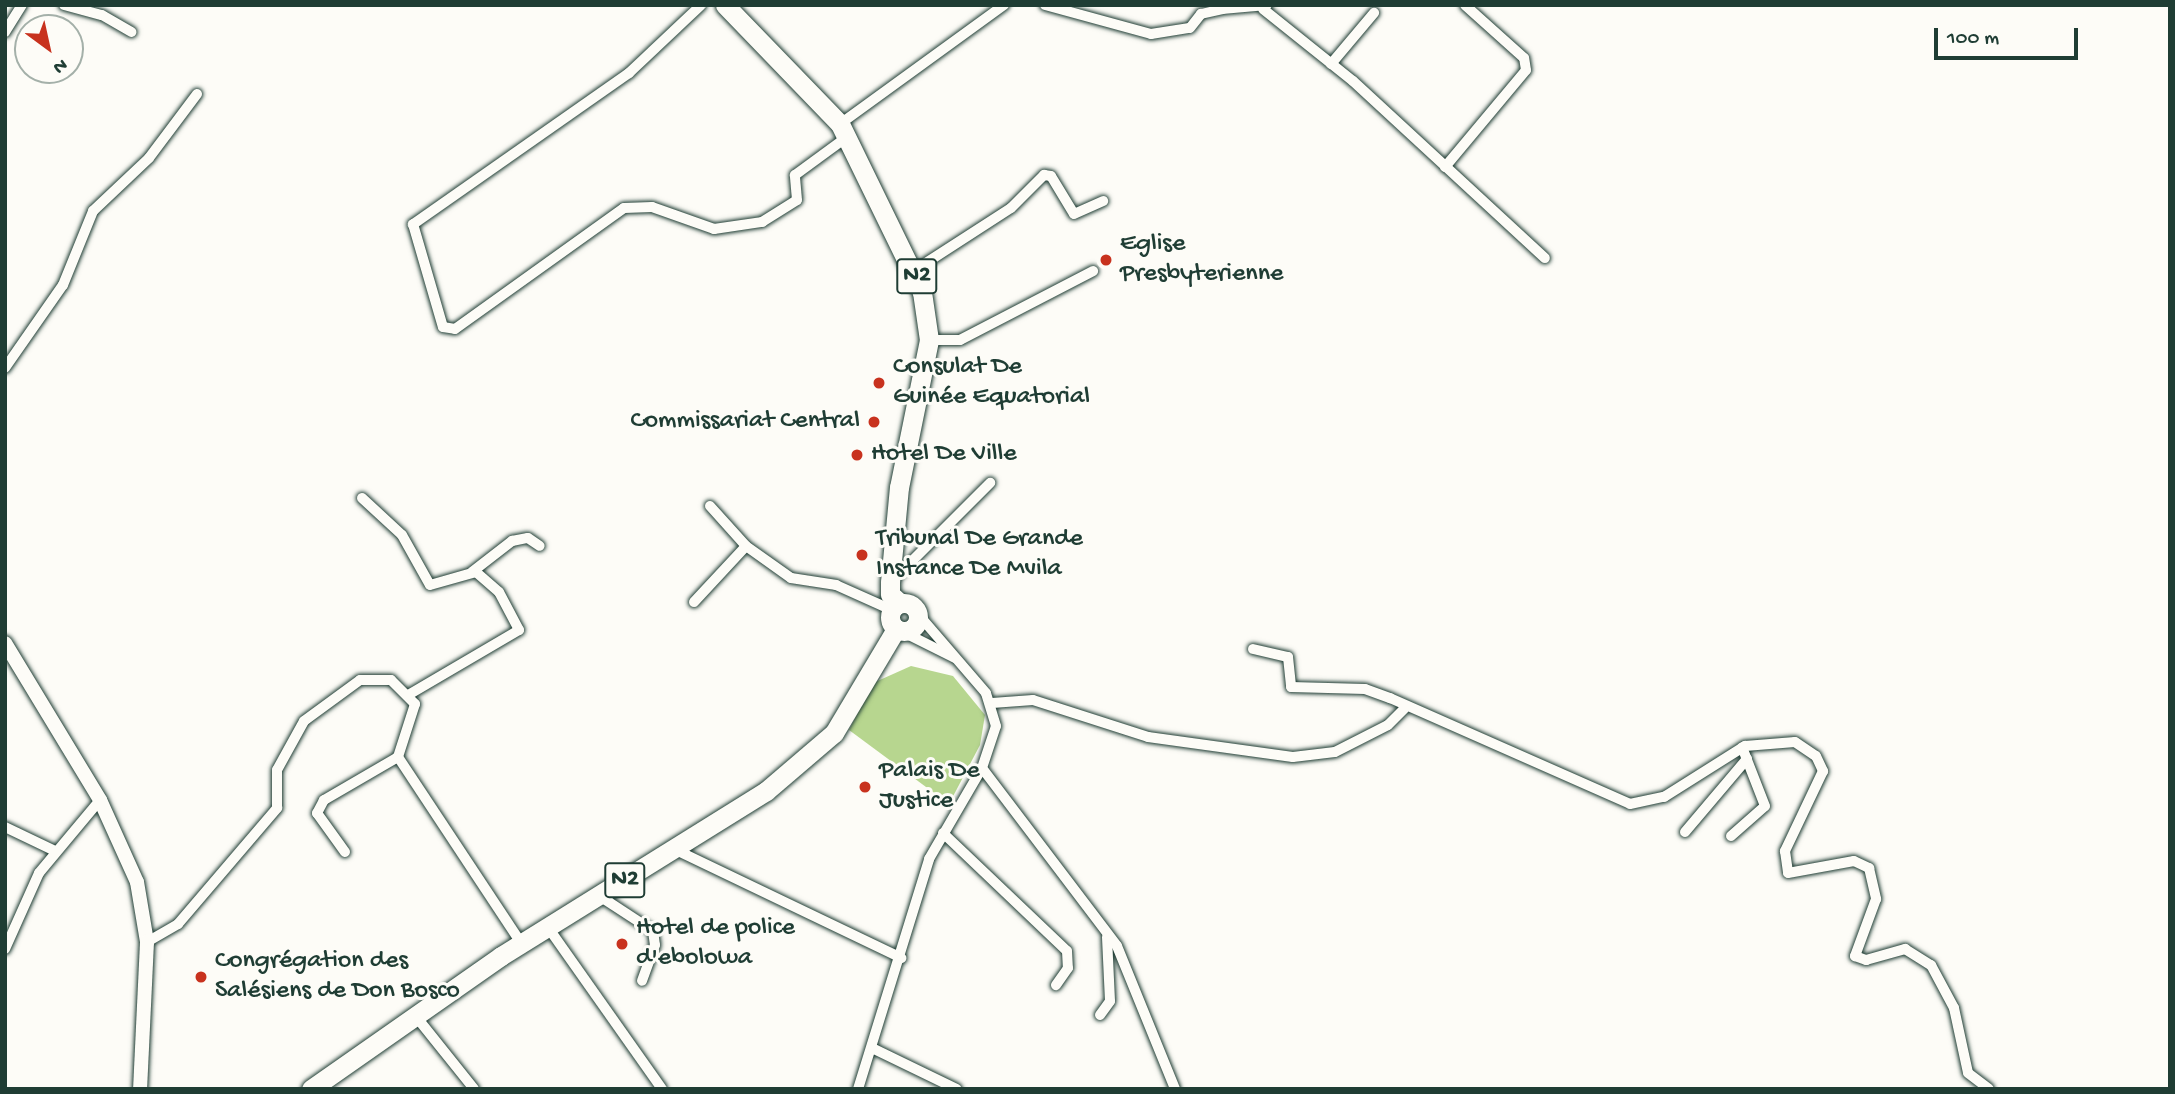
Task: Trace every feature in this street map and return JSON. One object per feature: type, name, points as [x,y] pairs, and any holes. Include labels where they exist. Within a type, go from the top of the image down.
[{"type":"highway","name":"N2","points":[[725,5],[843,131],[915,270],[929,340],[899,487],[890,583]]},
{"type":"highway","points":[[890,583],[890,594],[897,618],[918,614]]},
{"type":"highway","name":"N2","points":[[311,1089],[414,1014],[547,926],[743,808],[834,733],[897,618]]},
{"type":"main road","points":[[5,643],[100,800],[129,855],[147,943],[140,1089]]},
{"type":"street","points":[[5,32],[22,5]]},
{"type":"street","points":[[64,5],[102,15],[131,32]]},
{"type":"street","points":[[701,5],[629,73],[413,224],[443,327],[454,329],[624,208],[652,207],[714,229],[762,222],[797,200],[796,175],[843,131],[1004,5]]},
{"type":"street","points":[[1045,5],[1151,34],[1189,28],[1200,15],[1222,9],[1265,7],[1545,258]]},
{"type":"street","points":[[1445,167],[1526,70],[1524,58],[1465,5]]},
{"type":"street","points":[[1331,64],[1374,13]]},
{"type":"street","points":[[5,368],[63,285],[93,211],[149,158],[197,94]]},
{"type":"street","points":[[915,270],[1011,208],[1044,175],[1074,214],[1103,201]]},
{"type":"street","points":[[929,340],[960,340],[1093,271]]},
{"type":"street","points":[[890,583],[990,483]]},
{"type":"street","points":[[362,498],[402,535],[430,585],[472,572],[512,541],[528,538],[540,546]]},
{"type":"street","points":[[710,506],[746,546],[791,578],[836,585],[897,618],[955,658]]},
{"type":"street","points":[[694,602],[746,546]]},
{"type":"street","points":[[408,695],[519,630],[499,592],[472,572]]},
{"type":"street","points":[[858,1089],[901,958],[929,859],[982,768],[996,726],[992,703],[918,614]]},
{"type":"street","points":[[1253,649],[1288,657],[1292,687],[1365,690],[1404,709],[1443,720],[1630,804],[1664,797],[1742,747],[1769,740],[1796,743],[1816,756],[1820,783],[1785,851],[1788,873],[1854,860],[1869,868],[1876,899],[1855,957],[1866,960],[1905,949],[1931,965],[1954,1008],[1968,1073],[1989,1089]]},
{"type":"street","points":[[147,943],[178,924],[277,808],[277,770],[286,749],[321,704],[375,677],[391,680],[415,704],[398,757],[324,800],[318,821],[345,852]]},
{"type":"street","points":[[992,703],[1033,700],[1148,737],[1312,757],[1348,747],[1404,709]]},
{"type":"street","points":[[1731,836],[1765,806],[1742,747]]},
{"type":"street","points":[[398,757],[521,943]]},
{"type":"street","points":[[1685,832],[1747,759]]},
{"type":"street","points":[[982,768],[1102,925],[1134,982],[1175,1089]]},
{"type":"street","points":[[5,949],[55,851],[100,800]]},
{"type":"street","points":[[5,827],[55,851]]},
{"type":"street","points":[[943,834],[1067,951],[1068,968],[1056,985]]},
{"type":"street","points":[[676,850],[901,958]]},
{"type":"street","points":[[598,895],[653,931],[654,945],[642,981]]},
{"type":"street","points":[[1100,1015],[1110,1001],[1111,980],[1102,925]]},
{"type":"street","points":[[547,926],[662,1089]]},
{"type":"street","points":[[414,1014],[469,1087]]},
{"type":"street","points":[[872,1048],[957,1089]]},
{"type":"green space","points":[[911,666],[953,676],[985,715],[980,745],[949,804],[849,730],[873,683]]},
{"type":"place","name":"Eglise Presbyterienne","points":[[1106,260]]},
{"type":"place","name":"Consulat De Guinée Equatorial","points":[[879,383]]},
{"type":"place","name":"Commissariat Central","points":[[874,422]]},
{"type":"place","name":"Hotel De Ville","points":[[857,455]]},
{"type":"place","name":"Tribunal De Grande Instance De Mvila","points":[[862,555]]},
{"type":"place","name":"Palais De Justice","points":[[865,787]]},
{"type":"place","name":"Hotel de police d'ebolowa","points":[[622,944]]},
{"type":"place","name":"Congrégation des Salésiens de Don Bosco","points":[[201,977]]}]
